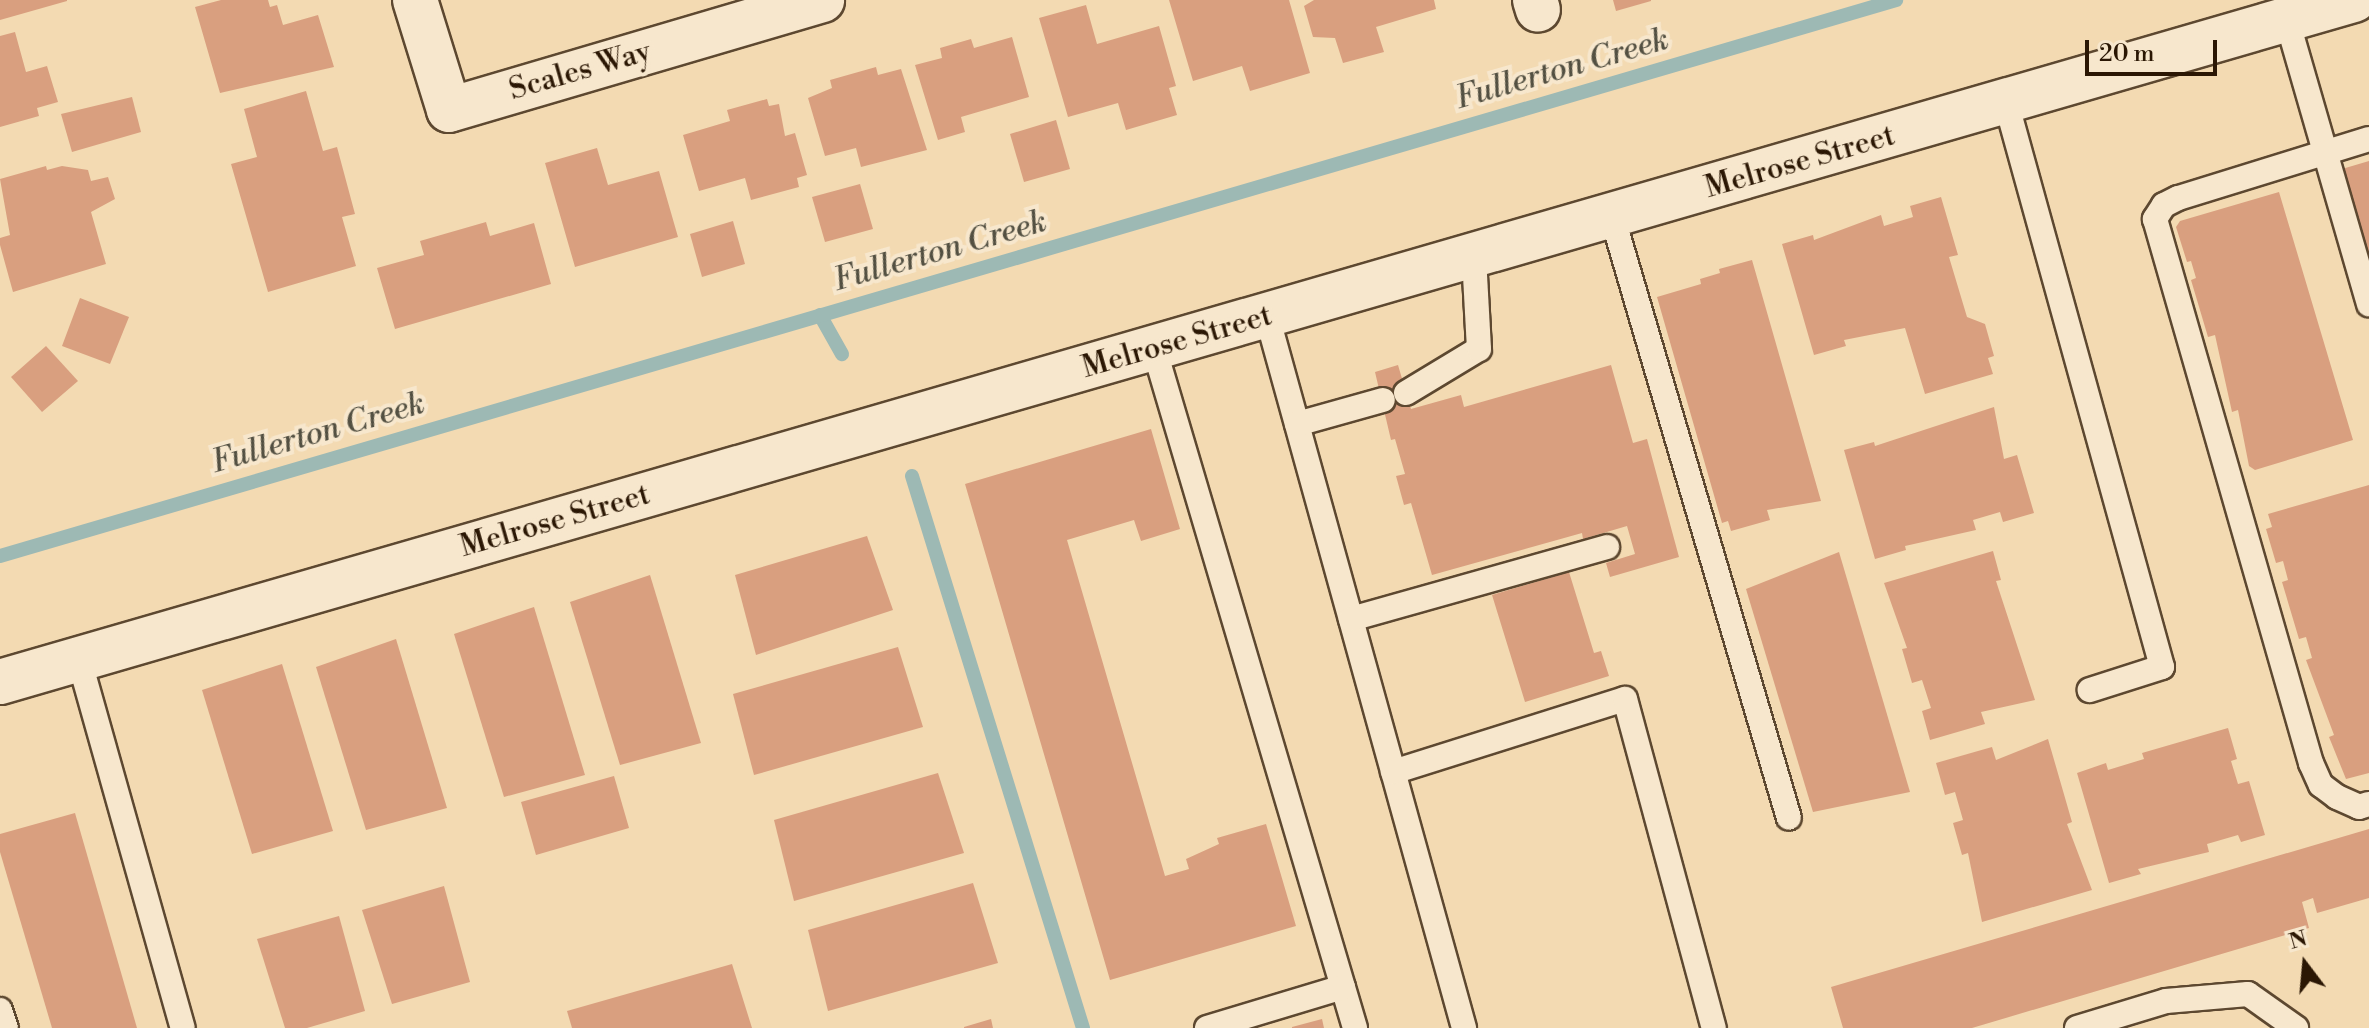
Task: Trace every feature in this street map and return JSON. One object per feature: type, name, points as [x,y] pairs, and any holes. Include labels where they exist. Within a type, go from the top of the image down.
[{"type":"street","name":"Scales Way","points":[[415,0],[449,110],[822,0]]},
{"type":"street","name":"Melrose Street","points":[[0,682],[2354,0]]},
{"type":"lane","points":[[2287,20],[2369,304]]},
{"type":"lane","points":[[2006,102],[2162,667],[2090,690]]},
{"type":"lane","points":[[2369,139],[2178,198],[2164,205],[2155,219],[2155,234],[2311,763],[2321,785],[2337,797],[2359,807],[2369,804]]},
{"type":"lane","points":[[1612,216],[1789,818]]},
{"type":"lane","points":[[1297,424],[1395,396],[1479,349],[1474,257]]},
{"type":"lane","points":[[1267,316],[1464,1028]]},
{"type":"lane","points":[[1154,348],[1355,1028]]},
{"type":"lane","points":[[1351,619],[1607,547]]},
{"type":"lane","points":[[79,659],[183,1028]]},
{"type":"lane","points":[[1393,772],[1625,699],[1714,1028]]},
{"type":"lane","points":[[1207,1028],[1343,987]]},
{"type":"lane","points":[[2077,1028],[2166,1001],[2248,994],[2296,1028]]},
{"type":"lane","points":[[0,1010],[6,1028]]},
{"type":"building","points":[[0,0],[67,0],[67,1],[0,20]]},
{"type":"building","points":[[221,0],[268,0],[270,7],[277,5],[283,25],[318,15],[334,67],[220,93],[195,7]]},
{"type":"building","points":[[1169,0],[1289,0],[1310,73],[1250,91],[1242,66],[1193,81]]},
{"type":"building","points":[[1314,0],[1434,0],[1436,9],[1376,27],[1384,52],[1343,63],[1335,38],[1313,37],[1304,6]]},
{"type":"building","points":[[1613,0],[1651,0],[1651,1],[1616,11]]},
{"type":"building","points":[[1086,5],[1097,44],[1159,26],[1176,86],[1169,88],[1177,115],[1126,130],[1118,103],[1068,117],[1039,18]]},
{"type":"building","points":[[15,32],[26,72],[47,66],[58,102],[37,108],[39,116],[0,127],[0,36]]},
{"type":"building","points":[[1012,37],[1029,97],[961,117],[965,132],[938,140],[915,65],[942,58],[940,48],[971,39],[974,48]]},
{"type":"building","points":[[876,67],[878,75],[901,69],[927,150],[861,167],[856,148],[825,156],[808,98],[832,88],[830,80]]},
{"type":"building","points":[[306,91],[323,151],[337,147],[355,214],[342,217],[356,266],[268,292],[231,164],[257,157],[244,109]]},
{"type":"building","points":[[132,97],[141,132],[72,152],[61,114]]},
{"type":"building","points":[[767,99],[769,106],[779,104],[785,136],[795,133],[807,175],[797,178],[799,187],[751,200],[745,178],[699,191],[683,135],[730,121],[727,110]]},
{"type":"building","points":[[1056,120],[1070,169],[1024,182],[1010,134]]},
{"type":"building","points":[[597,148],[608,185],[659,171],[678,237],[575,267],[545,163]]},
{"type":"building","points":[[2369,161],[2369,261],[2368,261],[2342,169]]},
{"type":"building","points":[[46,166],[47,170],[62,166],[88,170],[91,181],[108,177],[115,199],[91,212],[106,264],[13,292],[0,245],[0,238],[10,235],[0,179]]},
{"type":"building","points":[[860,184],[873,229],[825,242],[812,197]]},
{"type":"building","points":[[2279,192],[2353,440],[2255,470],[2249,466],[2238,410],[2232,412],[2215,335],[2208,337],[2191,280],[2196,278],[2191,261],[2187,262],[2176,227],[2180,221]]},
{"type":"building","points":[[1941,197],[1958,255],[1949,257],[1967,317],[1985,324],[1994,356],[1988,358],[1993,374],[1925,394],[1905,328],[1844,340],[1846,346],[1814,355],[1782,244],[1813,235],[1814,240],[1881,215],[1884,226],[1913,217],[1910,206]]},
{"type":"building","points":[[733,221],[745,264],[702,277],[690,234]]},
{"type":"building","points":[[486,222],[490,236],[534,223],[551,284],[395,329],[377,268],[424,255],[420,241]]},
{"type":"building","points":[[1752,260],[1821,501],[1767,510],[1770,520],[1731,531],[1728,521],[1722,523],[1657,297],[1701,284],[1700,279],[1720,273],[1719,269]]},
{"type":"building","points":[[80,298],[129,317],[110,364],[62,346]]},
{"type":"building","points":[[46,346],[78,381],[42,412],[11,377]]},
{"type":"building","points":[[1398,365],[1411,409],[1461,395],[1464,407],[1611,365],[1633,443],[1647,439],[1679,557],[1610,577],[1606,563],[1635,554],[1627,526],[1583,539],[1582,533],[1432,575],[1411,503],[1404,505],[1396,476],[1405,474],[1395,439],[1391,440],[1375,372]]},
{"type":"building","points":[[1994,407],[2004,459],[2017,455],[2034,513],[2003,522],[2000,512],[1973,520],[1976,530],[1905,546],[1906,550],[1875,559],[1844,450],[1874,442],[1875,446]]},
{"type":"building","points":[[1151,429],[1180,529],[1141,541],[1134,520],[1067,540],[1165,876],[1189,869],[1186,859],[1219,844],[1217,838],[1266,824],[1296,926],[1110,980],[965,484]]},
{"type":"building","points":[[2369,485],[2369,773],[2346,779],[2329,737],[2334,735],[2306,660],[2312,658],[2306,637],[2299,639],[2282,582],[2288,580],[2283,561],[2276,563],[2266,529],[2272,527],[2268,514]]},
{"type":"building","points":[[867,536],[893,610],[756,655],[735,575]]},
{"type":"building","points":[[1993,551],[2001,580],[1996,581],[2035,700],[1981,712],[1985,724],[1930,740],[1922,711],[1931,708],[1922,680],[1912,683],[1902,649],[1907,648],[1884,583]]},
{"type":"building","points":[[1839,552],[1910,792],[1813,812],[1746,589]]},
{"type":"building","points":[[1569,572],[1594,653],[1601,651],[1609,676],[1525,702],[1492,595]]},
{"type":"building","points":[[650,575],[701,743],[620,765],[570,602]]},
{"type":"building","points":[[534,607],[585,775],[504,797],[454,634]]},
{"type":"building","points":[[396,639],[447,808],[366,830],[316,667]]},
{"type":"building","points":[[898,647],[923,727],[754,775],[733,694]]},
{"type":"building","points":[[282,664],[333,831],[252,854],[202,690]]},
{"type":"building","points":[[2228,728],[2237,759],[2231,761],[2238,784],[2249,781],[2265,835],[2241,842],[2238,835],[2207,844],[2209,852],[2138,869],[2141,874],[2109,883],[2077,773],[2106,763],[2108,770],[2144,759],[2142,753]]},
{"type":"building","points":[[2048,739],[2072,822],[2067,824],[2092,890],[1982,922],[1968,853],[1962,855],[1953,823],[1963,820],[1955,792],[1945,795],[1936,763],[1992,747],[1996,760]]},
{"type":"building","points":[[938,773],[964,853],[794,901],[774,820]]},
{"type":"building","points":[[614,776],[629,828],[536,855],[521,802]]},
{"type":"building","points":[[75,813],[137,1028],[52,1028],[0,852],[0,834]]},
{"type":"building","points":[[2369,829],[2369,898],[2317,913],[2313,898],[2302,902],[2309,928],[1972,1028],[1843,1028],[1831,987]]},
{"type":"building","points":[[973,883],[998,963],[828,1011],[808,930]]},
{"type":"building","points":[[444,886],[470,982],[392,1004],[362,910]]},
{"type":"building","points":[[339,916],[365,1011],[307,1028],[285,1028],[257,939]]},
{"type":"building","points":[[732,964],[752,1028],[572,1028],[567,1011]]},
{"type":"building","points":[[991,1019],[993,1028],[964,1028],[964,1027]]},
{"type":"building","points":[[1322,1019],[1324,1028],[1292,1028],[1292,1027]]},
{"type":"waterway","name":"Fullerton Creek","points":[[0,556],[1896,0]]},
{"type":"waterway","points":[[820,315],[842,354]]},
{"type":"waterway","points":[[912,476],[1083,1028]]}]
